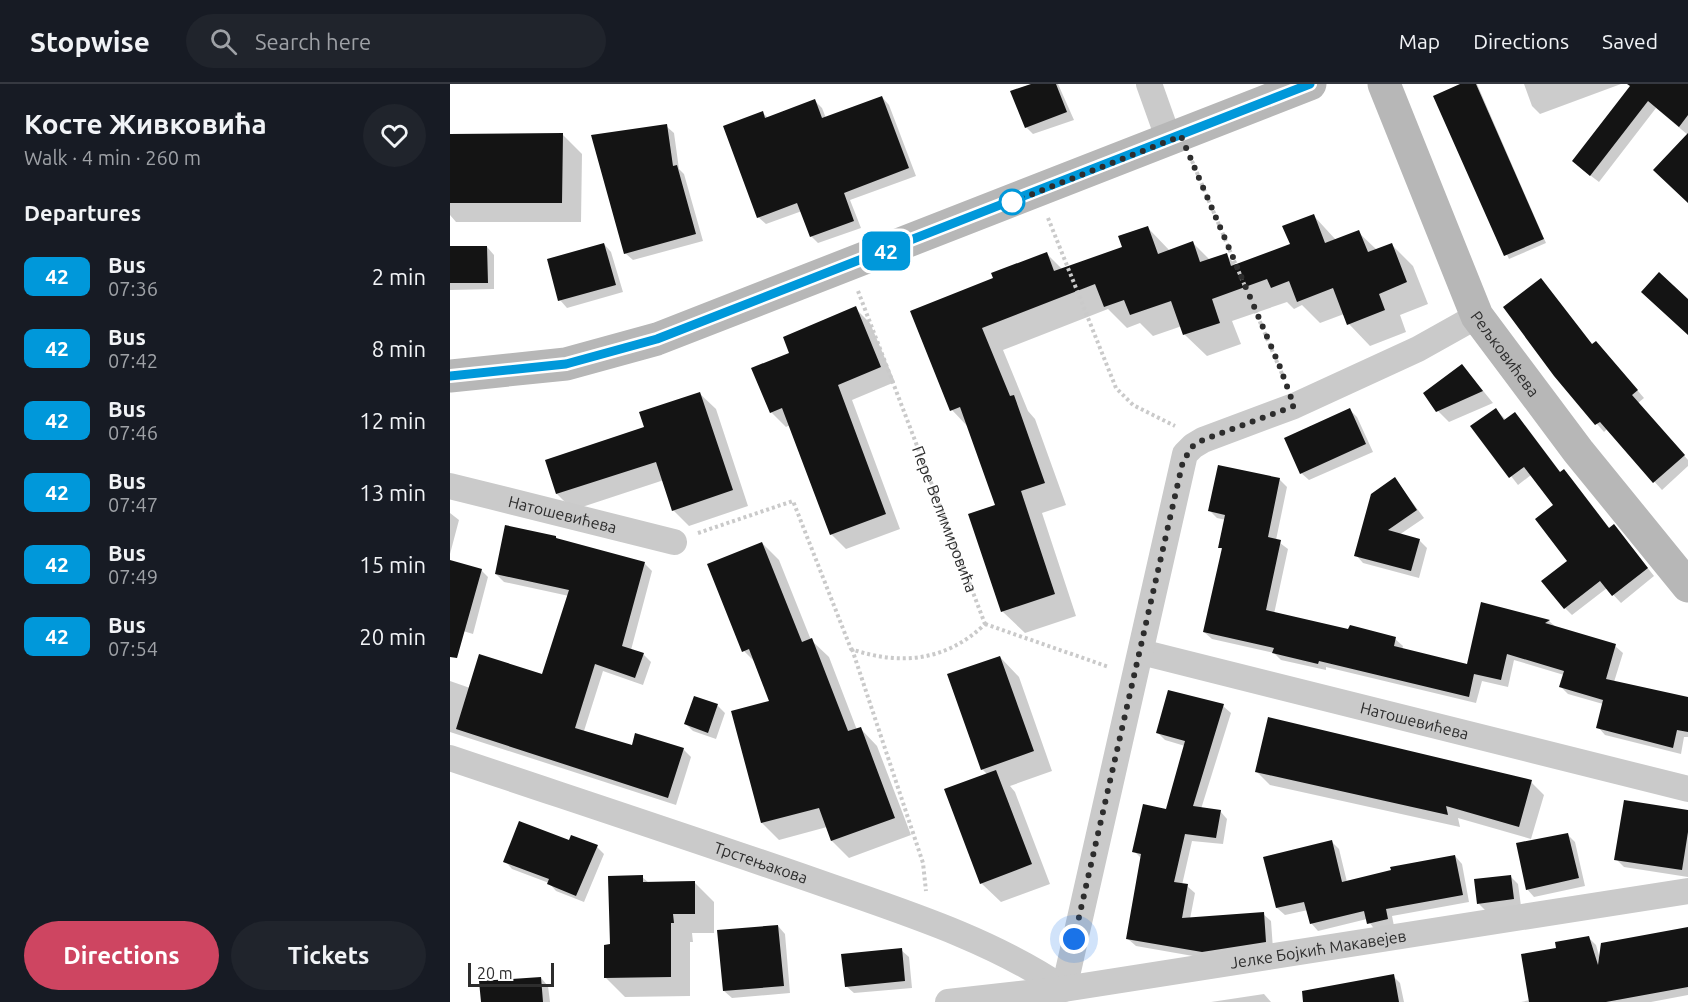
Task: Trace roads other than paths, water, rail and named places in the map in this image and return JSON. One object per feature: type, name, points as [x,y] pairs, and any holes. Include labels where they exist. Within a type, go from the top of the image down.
[{"type":"main road","points":[[450,376],[566,364],[657,339],[1310,84]]},
{"type":"main road","name":"Рељковићева","points":[[1384,84],[1477,316],[1578,451],[1688,586]]},
{"type":"street","points":[[1149,84],[1175,138]]},
{"type":"street","points":[[1064,989],[1183,461],[1193,446],[1203,440],[1294,406],[1418,349],[1477,316]]},
{"type":"street","name":"Натошевићева","points":[[450,486],[674,542]]},
{"type":"street","name":"Натошевићева","points":[[1138,664],[1688,789]]},
{"type":"street","name":"Трстењакова","points":[[450,758],[715,846],[930,923],[1039,972],[1064,989]]},
{"type":"street","name":"Јелке Бојкић Макавејев","points":[[948,1002],[1064,989],[1688,891]]}]
